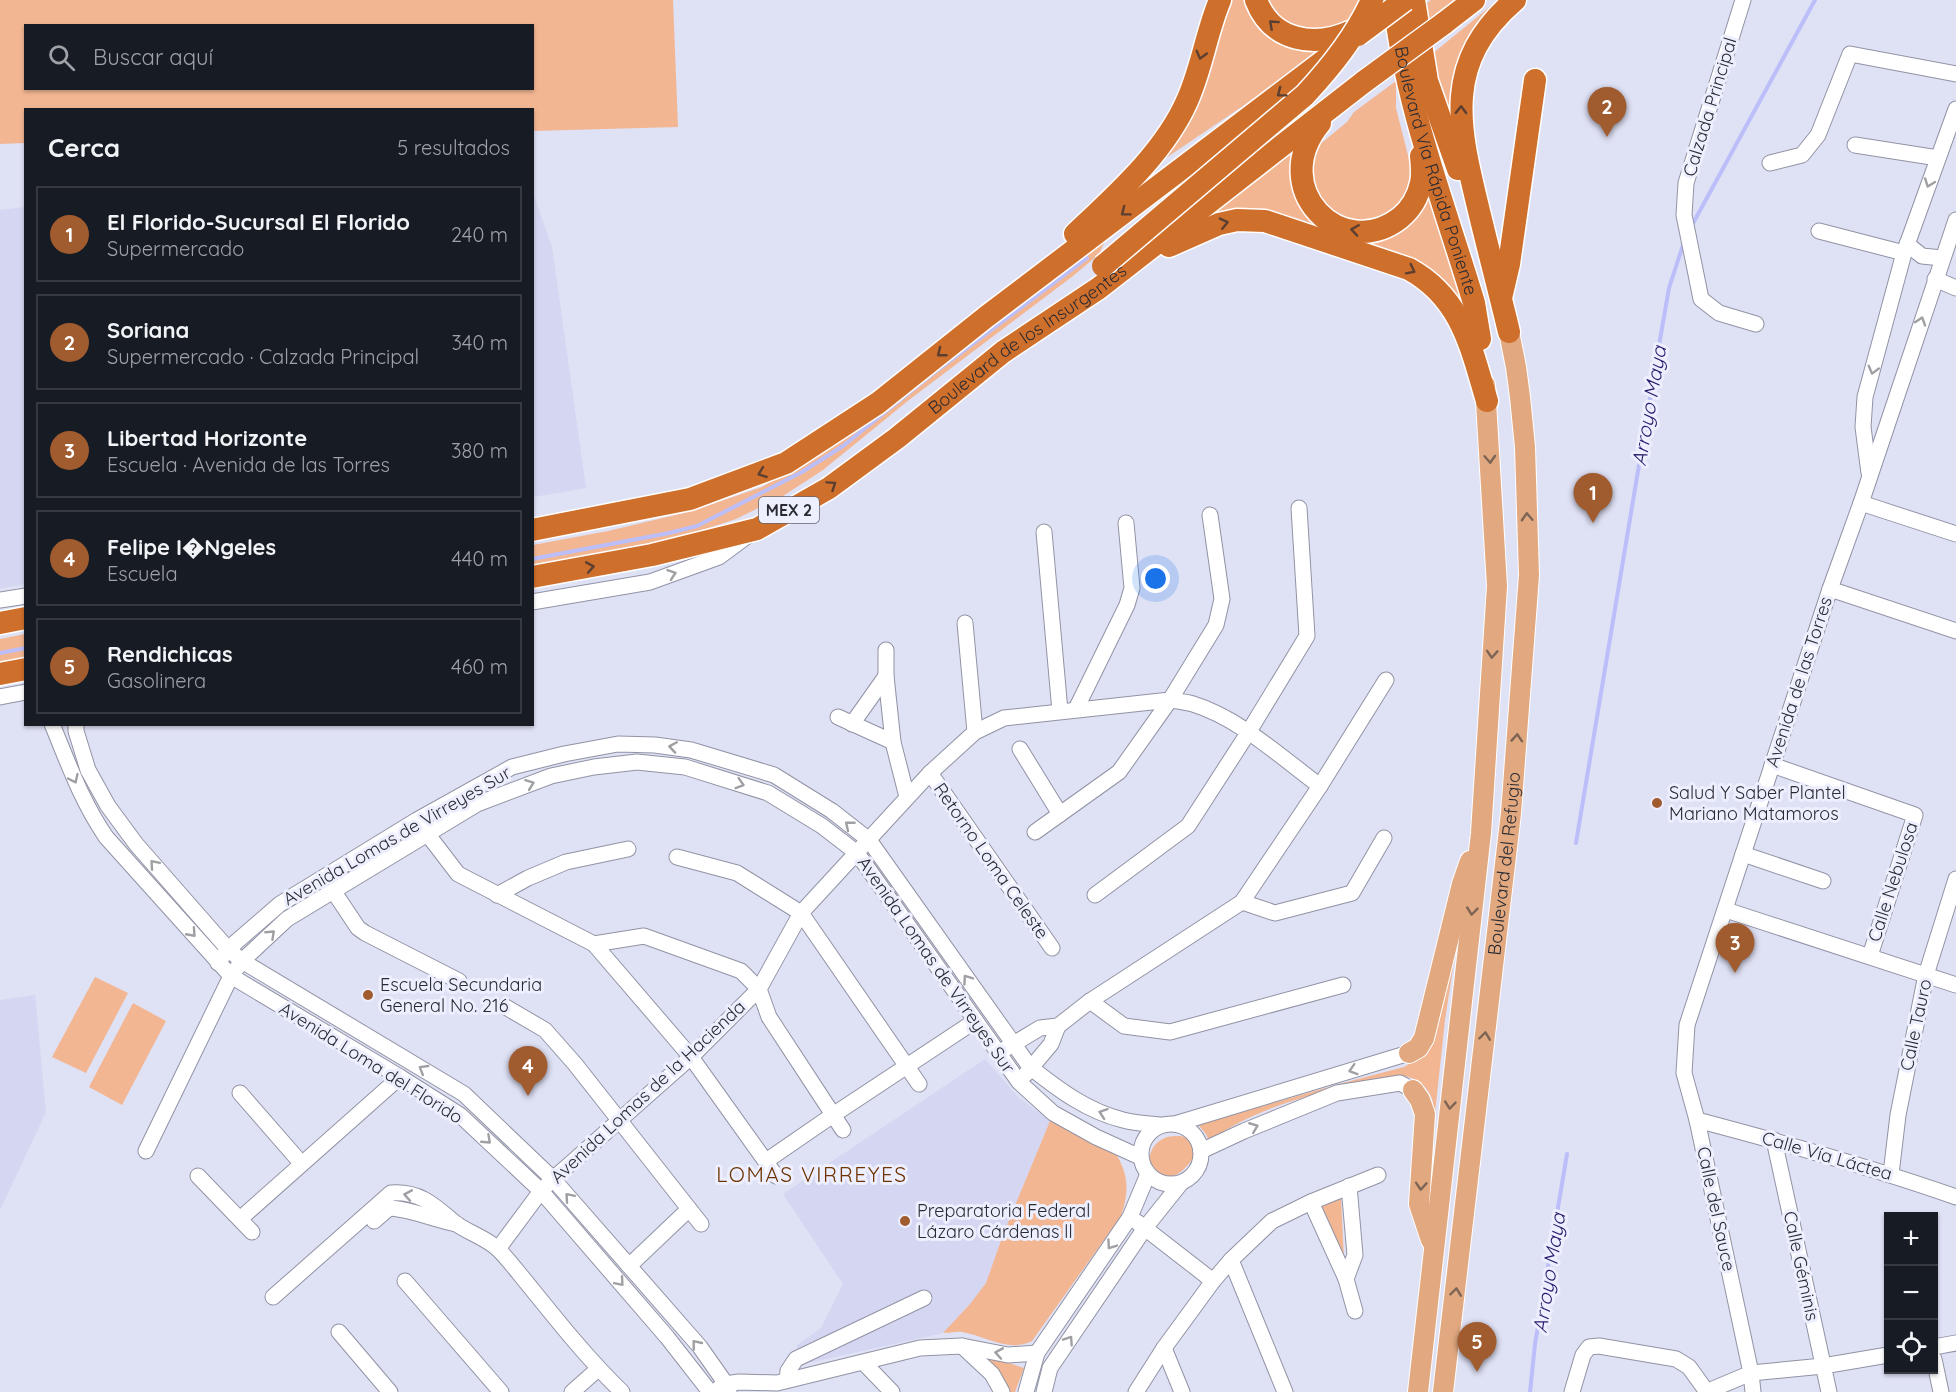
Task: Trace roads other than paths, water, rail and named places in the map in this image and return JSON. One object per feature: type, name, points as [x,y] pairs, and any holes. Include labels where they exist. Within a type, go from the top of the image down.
[{"type":"highway","points":[[986,317],[1104,207],[1172,130],[1188,99],[1206,35],[1220,0]]},
{"type":"highway","points":[[1256,0],[1268,20],[1288,35],[1312,41],[1342,41]]},
{"type":"highway","points":[[986,317],[1342,41],[1382,6],[1405,0]]},
{"type":"highway","points":[[1414,0],[1427,81],[1493,270]]},
{"type":"highway","name":"Boulevard de los Insurgentes","points":[[534,577],[652,555],[757,529],[829,488],[897,438],[1003,352],[1099,288],[1365,81],[1474,0]]},
{"type":"highway","points":[[1509,332],[1463,139],[1462,96],[1468,66],[1475,50],[1494,20],[1515,0]]},
{"type":"highway","points":[[1003,352],[1305,95],[1333,64],[1357,30],[1382,6]]},
{"type":"highway","name":"Boulevard Vía Rápida Poniente","points":[[1382,6],[1398,33],[1408,87],[1474,303],[1480,339]]},
{"type":"highway","points":[[1501,299],[1509,264],[1535,80]]},
{"type":"highway","points":[[1342,100],[1312,132],[1304,151],[1301,167],[1302,184],[1308,200],[1321,216],[1335,224],[1355,230],[1371,231],[1395,221],[1409,210],[1418,195],[1421,184],[1420,130]]},
{"type":"highway","points":[[1099,288],[1165,248],[1219,224],[1244,220],[1277,224],[1397,264],[1430,281],[1449,302],[1460,320],[1487,401]]},
{"type":"highway","name":"MEX 2","points":[[534,530],[578,523],[690,499],[786,463],[878,403],[986,317]]},
{"type":"highway","points":[[0,622],[24,618]]},
{"type":"highway","points":[[0,674],[24,669]]},
{"type":"main road","name":"Boulevard del Refugio","points":[[1443,1392],[1511,813],[1529,575],[1521,407],[1509,332]]},
{"type":"main road","name":"Boulevard del Refugio","points":[[1418,1392],[1481,833],[1497,586],[1487,401],[1480,339]]},
{"type":"main road","points":[[1409,1053],[1418,1048],[1424,1038],[1461,884],[1481,833]]},
{"type":"main road","points":[[1413,1089],[1425,1114],[1419,1204],[1434,1248]]},
{"type":"street","name":"Calzada Principal","points":[[1743,0],[1686,183],[1683,215],[1701,299],[1719,313],[1756,324]]},
{"type":"street","points":[[1770,163],[1802,155],[1818,135],[1850,54],[1956,74]]},
{"type":"street","name":"Avenida de las Torres","points":[[1869,476],[1863,427],[1864,407],[1906,249],[1956,109]]},
{"type":"street","points":[[1855,145],[1938,158]]},
{"type":"street","name":"Avenida de las Torres","points":[[1687,1025],[1830,589],[1956,220]]},
{"type":"street","points":[[1819,231],[1906,249],[1922,256],[1942,258]]},
{"type":"street","points":[[1935,279],[1956,288]]},
{"type":"street","points":[[1861,503],[1956,534]]},
{"type":"street","points":[[1095,895],[1188,826],[1307,636],[1299,508]]},
{"type":"street","points":[[1035,832],[1119,772],[1170,700],[1216,625],[1222,599],[1209,515]]},
{"type":"street","points":[[534,522],[561,520],[578,523]]},
{"type":"street","points":[[1076,709],[1127,605],[1132,588],[1126,523]]},
{"type":"street","points":[[534,602],[650,582],[719,557],[757,529]]},
{"type":"street","points":[[1044,532],[1060,711]]},
{"type":"street","points":[[1830,589],[1956,631]]},
{"type":"street","points":[[0,600],[24,596]]},
{"type":"street","points":[[965,623],[975,732]]},
{"type":"street","points":[[886,650],[886,676],[893,742],[907,797]]},
{"type":"street","points":[[852,724],[886,676]]},
{"type":"street","points":[[1019,1082],[1051,1044],[1058,1026],[1090,1001],[1242,902],[1320,786],[1386,680]]},
{"type":"street","points":[[0,697],[22,695]]},
{"type":"street","name":"Avenida Lomas de la Hacienda","points":[[498,1249],[541,1191],[553,1179],[691,1057],[759,989],[801,913],[930,773],[975,732],[1004,718],[1170,700],[1192,704],[1216,713],[1248,733],[1320,786]]},
{"type":"street","points":[[838,717],[893,742]]},
{"type":"street","name":"Avenida Loma del Florido","points":[[53,726],[72,777],[106,837],[231,976],[460,1115],[541,1191],[667,1337],[719,1390]]},
{"type":"street","name":"Avenida Loma del Florido","points":[[76,726],[88,770],[108,806],[136,843],[228,949],[242,961],[464,1094],[553,1179],[700,1347],[719,1390]]},
{"type":"street","name":"Avenida Lomas de Virreyes Sur","points":[[218,963],[228,949],[280,904],[417,820],[512,767],[618,744],[655,745],[691,750],[774,776],[832,812],[868,840],[1030,1067],[1059,1090],[1089,1109],[1124,1121],[1167,1124]]},
{"type":"street","points":[[1020,749],[1060,814]]},
{"type":"street","name":"Avenida Lomas de Virreyes Sur","points":[[146,1151],[231,976],[242,961],[287,919],[477,804],[551,776],[594,767],[637,762],[685,767],[768,793],[822,826],[857,852],[1019,1082],[1053,1113],[1096,1137],[1140,1157]]},
{"type":"street","name":"Calle Nebulosa","points":[[1772,765],[1915,814],[1870,956]]},
{"type":"street","name":"Retorno Loma Celeste","points":[[930,773],[1052,948]]},
{"type":"street","points":[[417,820],[458,874],[594,944],[691,1057],[776,1176]]},
{"type":"street","points":[[1242,902],[1275,913],[1352,893],[1384,838]]},
{"type":"street","points":[[497,895],[528,878],[566,862],[628,849]]},
{"type":"street","points":[[1743,854],[1823,881]]},
{"type":"street","points":[[677,857],[737,873],[801,913],[919,1084]]},
{"type":"street","name":"Calle Tauro","points":[[1891,1174],[1898,1115],[1926,975],[1956,879]]},
{"type":"street","points":[[166,904],[177,891]]},
{"type":"street","points":[[334,892],[358,928],[365,933],[459,981]]},
{"type":"street","points":[[1726,910],[1956,985]]},
{"type":"street","points":[[594,944],[644,936],[741,971],[759,989],[769,1017],[843,1130]]},
{"type":"street","points":[[1090,1001],[1124,1026],[1170,1032],[1343,985]]},
{"type":"street","points":[[504,1005],[545,1030],[575,1064],[701,1224]]},
{"type":"street","points":[[766,1161],[975,1021]]},
{"type":"street","name":"Calle del Sauce","points":[[1687,1025],[1683,1073],[1697,1120],[1751,1373],[1753,1392]]},
{"type":"street","points":[[998,1054],[1040,1028],[1058,1026]]},
{"type":"street","points":[[1181,1183],[1163,1184],[1148,1174],[1143,1166],[1140,1157],[1141,1147],[1144,1138],[1151,1130],[1409,1053]]},
{"type":"street","points":[[240,1219],[400,1077]]},
{"type":"street","points":[[1201,1151],[1337,1093],[1400,1083],[1413,1089]]},
{"type":"street","points":[[240,1093],[301,1164]]},
{"type":"street","name":"Calle Vía Láctea","points":[[1697,1120],[1891,1174],[1956,1197]]},
{"type":"street","points":[[1044,1392],[1050,1368],[1144,1228],[1181,1183],[1190,1178],[1196,1170],[1201,1151],[1196,1136],[1183,1126],[1167,1124]]},
{"type":"street","name":"Calle Géminis","points":[[1773,1140],[1829,1392]]},
{"type":"street","points":[[1026,1392],[1036,1353],[1130,1217],[1148,1174]]},
{"type":"street","points":[[1136,1392],[1164,1348],[1213,1281],[1272,1221],[1311,1202],[1378,1175]]},
{"type":"street","points":[[198,1176],[252,1232]]},
{"type":"street","points":[[1347,1279],[1355,1255],[1349,1186]]},
{"type":"street","points":[[457,1224],[443,1210],[420,1197],[404,1192],[391,1194],[275,1299],[389,1208],[457,1224],[472,1231],[498,1249],[598,1369],[622,1392]]},
{"type":"street","points":[[1311,1202],[1347,1279],[1355,1311]]},
{"type":"street","points":[[629,1266],[689,1209]]},
{"type":"street","points":[[1130,1217],[1213,1281]]},
{"type":"street","points":[[1232,1260],[1285,1392]]},
{"type":"street","points":[[405,1281],[501,1392]]},
{"type":"street","points":[[782,1385],[796,1359],[924,1298]]},
{"type":"street","points":[[339,1332],[390,1392]]},
{"type":"street","points":[[1938,1346],[1956,1344]]},
{"type":"street","points":[[719,1390],[739,1382],[750,1388],[782,1385],[920,1348],[962,1346],[1008,1355],[1036,1353]]},
{"type":"street","points":[[962,1346],[992,1374],[1002,1392]]},
{"type":"street","points":[[1572,1392],[1583,1355],[1589,1347],[1599,1346],[1676,1359],[1689,1367],[1711,1391],[1751,1373],[1823,1366],[1884,1356]]},
{"type":"street","points":[[1164,1348],[1182,1392]]},
{"type":"street","points":[[864,1363],[892,1392]]},
{"type":"street","points":[[572,1392],[598,1369]]},
{"type":"street","points":[[1937,1374],[1941,1392]]},
{"type":"waterway","name":"Arroyo Maya","points":[[1691,227],[1815,0]]},
{"type":"waterway","name":"Arroyo Maya","points":[[1576,843],[1669,288],[1684,242]]},
{"type":"waterway","points":[[534,559],[697,526],[802,472],[843,446],[930,376],[1087,258]]},
{"type":"waterway","points":[[0,653],[24,648]]},
{"type":"waterway","name":"Arroyo Maya","points":[[1530,1392],[1535,1344],[1567,1154]]},
{"type":"place","name":"Soriana","points":[[1607,137]]},
{"type":"place","name":"El Florido-Sucursal El Florido","points":[[1593,523]]},
{"type":"place","name":"Salud Y Saber Plantel Mariano Matamoros","points":[[1657,803]]},
{"type":"place","name":"Libertad Horizonte","points":[[1735,973]]},
{"type":"place","name":"Escuela Secundaria General No. 216","points":[[368,995]]},
{"type":"place","name":"Felipe I�Ngeles","points":[[528,1096]]},
{"type":"place","name":"Preparatoria Federal Lázaro Cárdenas ll","points":[[905,1221]]},
{"type":"place","name":"Rendichicas","points":[[1477,1372]]},
{"type":"district","name":"LOMAS VIRREYES","points":[[812,1175]]}]
